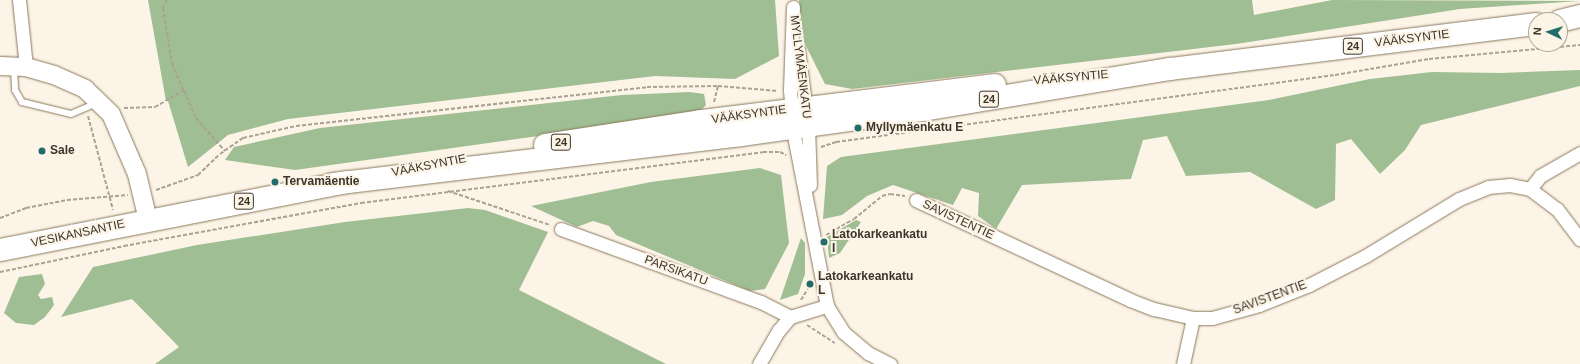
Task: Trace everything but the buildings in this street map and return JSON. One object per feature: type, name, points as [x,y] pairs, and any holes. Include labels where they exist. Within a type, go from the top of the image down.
[{"type":"highway","name":"VÄÄKSYNTIE","points":[[136,226],[332,184],[518,149],[799,118],[1170,69],[1528,25]]},
{"type":"highway","name":"VESIKANSANTIE","points":[[0,250],[136,226]]},
{"type":"street","points":[[19,0],[13,66],[85,88],[97,107],[121,135],[136,194],[136,226]]},
{"type":"street","name":"MYLLYMÄENKATU","points":[[792,3],[799,118],[819,234],[827,306]]},
{"type":"street","points":[[1530,189],[1540,176],[1580,153]]},
{"type":"street","name":"SAVISTENTIE","points":[[916,200],[1130,300],[1154,309],[1193,318],[1212,318],[1259,305],[1309,285],[1368,255],[1459,199],[1488,187],[1510,185],[1530,189],[1557,209],[1580,239]]},
{"type":"street","name":"PARSIKATU","points":[[561,229],[761,302],[790,317]]},
{"type":"street","points":[[759,364],[779,330],[790,317],[827,306],[843,332],[868,353],[890,364]]},
{"type":"street","points":[[1182,364],[1193,318]]},
{"type":"lane","points":[[13,66],[15,90],[22,102],[71,114],[97,107]]},
{"type":"path","points":[[167,0],[164,8],[172,64],[196,118],[225,151]]},
{"type":"path","points":[[0,218],[26,208],[67,200],[136,194],[166,188],[198,175],[225,151],[243,138],[304,125],[647,86],[718,86]]},
{"type":"path","points":[[136,226],[109,197],[97,107],[155,107],[184,90]]},
{"type":"path","points":[[446,191],[561,229]]},
{"type":"path","points":[[819,234],[854,219],[882,196],[890,194],[902,195],[916,200]]},
{"type":"green space","points":[[148,0],[775,0],[779,56],[735,79],[655,76],[288,119],[228,135],[188,167],[168,101],[166,101]]},
{"type":"green space","points":[[799,0],[1252,0],[1254,15],[1332,0],[1580,1],[1460,9],[1236,44],[852,89],[825,84],[804,42]]},
{"type":"green space","points":[[1580,70],[1580,86],[1421,125],[1405,150],[1380,174],[1351,139],[1336,144],[1335,200],[1316,209],[1250,172],[1186,176],[1167,136],[1143,140],[1131,179],[1022,185],[996,229],[978,216],[979,193],[962,188],[953,205],[893,185],[867,196],[842,215],[823,219],[827,166],[841,157],[1269,100],[1370,79],[1432,72],[1500,73]]},
{"type":"green space","points":[[690,92],[704,94],[706,105],[699,112],[689,115],[295,170],[225,160],[234,147],[320,128],[622,95]]},
{"type":"green space","points":[[760,168],[781,175],[789,243],[765,289],[750,291],[616,235],[609,226],[593,221],[577,227],[531,206],[651,182]]},
{"type":"green space","points":[[468,208],[485,210],[548,232],[519,290],[666,364],[155,364],[179,347],[132,299],[61,317],[93,267],[197,245],[345,222]]},
{"type":"green space","points":[[856,220],[861,222],[840,253],[829,258],[827,237]]},
{"type":"green space","points":[[801,238],[805,243],[805,274],[798,294],[780,300]]},
{"type":"green space","points":[[42,274],[45,284],[38,295],[41,299],[52,297],[54,305],[45,317],[34,325],[16,323],[4,313],[19,277]]},
{"type":"place","name":"Myllymäenkatu E","points":[[858,128]]},
{"type":"place","name":"Sale","points":[[42,151]]},
{"type":"place","name":"Tervamäentie","points":[[275,182]]},
{"type":"place","name":"Latokarkeankatu I","points":[[824,242]]},
{"type":"place","name":"Latokarkeankatu L","points":[[810,284]]}]
